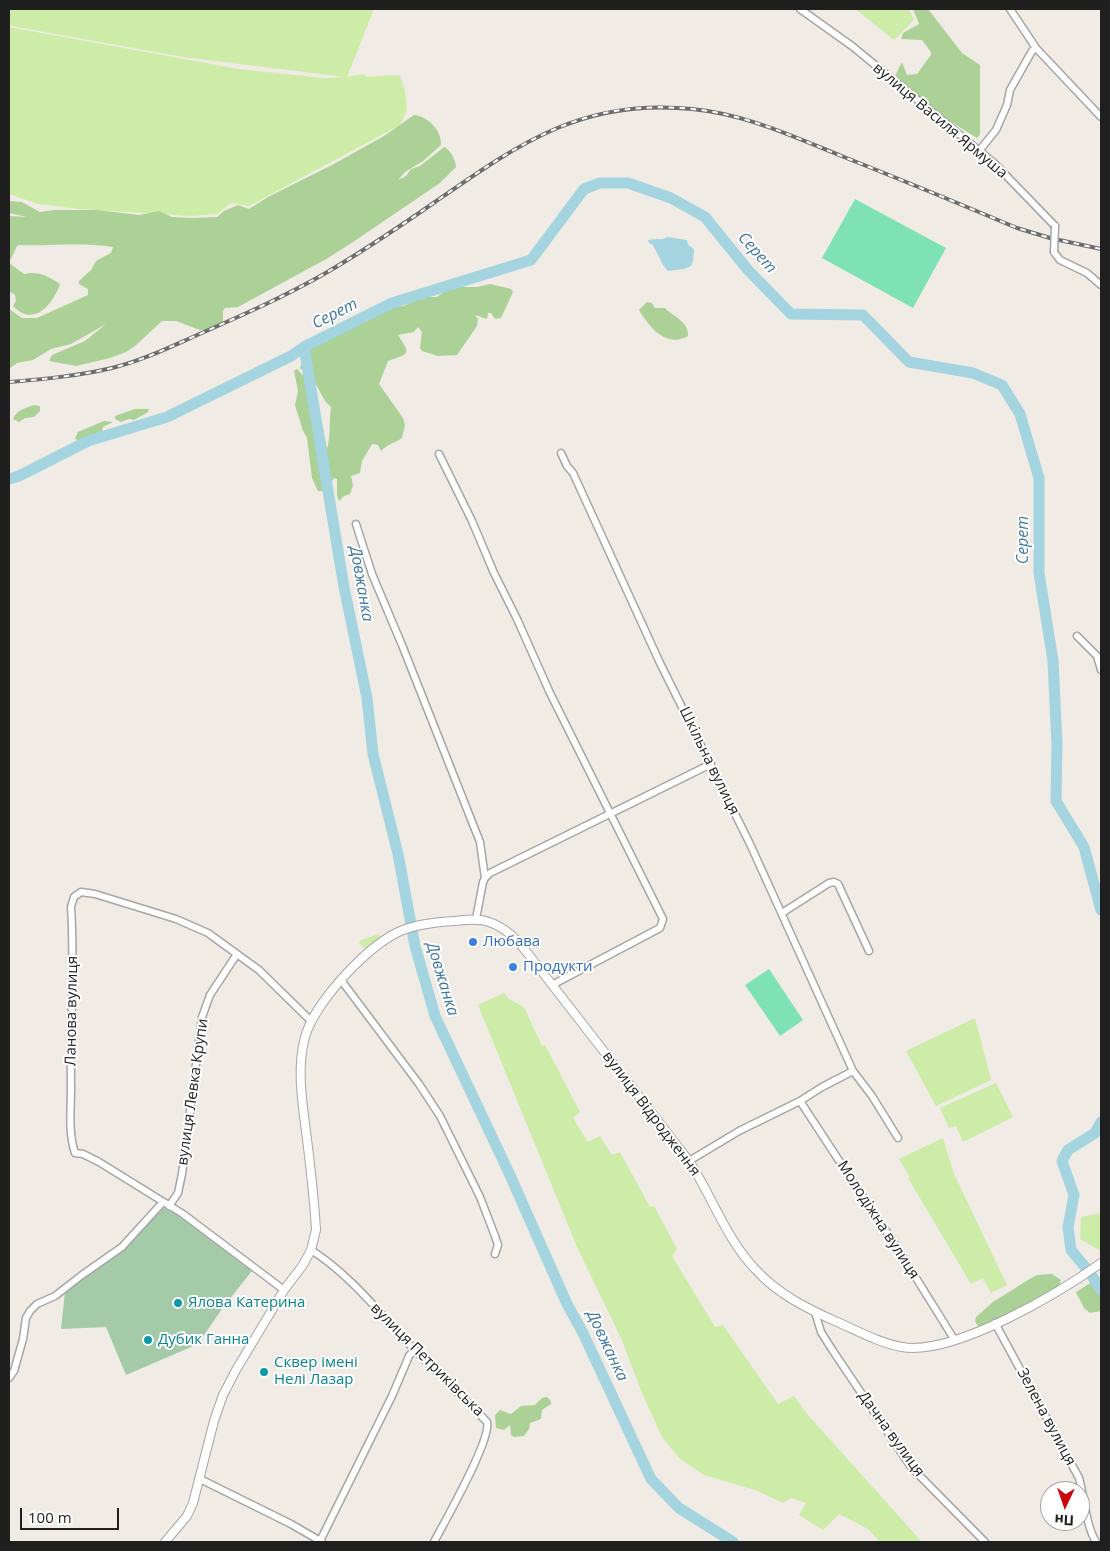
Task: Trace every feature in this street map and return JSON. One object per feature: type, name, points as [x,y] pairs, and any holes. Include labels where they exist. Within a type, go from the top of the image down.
[{"type":"street","name":"вулиця Василя Ярмуша","points":[[800,9],[844,41],[994,163],[1055,226],[1054,252],[1060,260],[1087,273],[1101,284]]},
{"type":"street","points":[[1010,9],[1036,48],[1101,117]]},
{"type":"street","points":[[979,151],[996,130],[1007,105],[1010,90],[1032,51],[1036,48]]},
{"type":"street","name":"Шкільна вулиця","points":[[561,453],[577,482],[660,663],[711,764],[782,913],[853,1071],[872,1096],[898,1138]]},
{"type":"street","points":[[439,454],[472,521],[550,693],[663,919],[660,928],[552,985]]},
{"type":"street","points":[[356,524],[372,574],[480,842],[485,878],[476,919]]},
{"type":"street","points":[[1077,636],[1097,656],[1101,670]]},
{"type":"street","points":[[485,878],[516,860],[711,764]]},
{"type":"street","points":[[782,913],[829,883],[834,882],[838,884],[869,951]]},
{"type":"street","name":"Ланова вулиця","points":[[284,1290],[227,1246],[169,1206],[99,1162],[82,1154],[75,1153],[71,1139],[70,1055],[73,976],[71,907],[74,898],[81,892],[95,894],[176,919],[208,933],[259,970],[311,1021]]},
{"type":"street","name":"вулиця Відродження","points":[[311,1250],[316,1230],[302,1076],[305,1039],[311,1021],[341,980],[384,939],[403,930],[418,926],[476,919],[500,926],[513,936],[689,1161],[700,1177],[741,1252],[756,1270],[773,1286],[815,1312],[882,1341],[902,1347],[919,1348],[936,1345],[995,1323],[1068,1286],[1101,1263]]},
{"type":"street","name":"вулиця Левка Крупи","points":[[169,1206],[178,1193],[182,1174],[202,1018],[210,995],[237,954]]},
{"type":"street","points":[[341,980],[419,1084],[440,1116],[480,1197],[498,1245],[495,1254]]},
{"type":"street","points":[[689,1161],[738,1131],[800,1101],[853,1071]]},
{"type":"street","name":"Молодіжна вулиця","points":[[800,1101],[895,1244],[954,1339]]},
{"type":"street","points":[[9,1378],[14,1371],[23,1339],[26,1318],[30,1311],[37,1304],[55,1296],[122,1246],[162,1202]]},
{"type":"street","points":[[165,1542],[187,1516],[193,1503],[214,1421],[223,1395],[284,1290],[303,1265],[311,1250]]},
{"type":"street","name":"вулиця Петриківська","points":[[311,1250],[346,1279],[414,1350],[482,1416],[489,1426],[474,1463],[434,1542]]},
{"type":"street","name":"Дачна вулиця","points":[[815,1312],[822,1332],[833,1351],[911,1467],[985,1542]]},
{"type":"street","name":"Зелена вулиця","points":[[995,1323],[1079,1478],[1087,1518],[1096,1542]]},
{"type":"street","points":[[200,1479],[321,1541],[392,1396],[409,1356],[414,1350]]},
{"type":"green space","points":[[9,9],[374,9],[347,77],[363,74],[367,77],[400,76],[405,91],[407,110],[400,125],[249,206],[231,203],[217,214],[191,216],[80,209],[38,204],[9,194],[9,27],[239,69],[323,78],[345,77],[183,57],[22,28],[9,25]]},
{"type":"green space","points":[[855,9],[909,9],[914,20],[894,40]]},
{"type":"green space","points":[[913,9],[928,9],[962,53],[980,65],[980,135],[977,138],[940,115],[895,76],[902,62],[907,75],[917,74],[931,55],[931,52],[922,40],[901,39],[903,33],[919,24]]},
{"type":"green space","points":[[414,115],[424,118],[433,125],[441,140],[441,145],[423,161],[405,172],[398,180],[406,176],[411,169],[420,166],[445,147],[453,156],[456,167],[440,183],[328,258],[238,307],[225,308],[223,311],[223,323],[207,330],[200,330],[176,321],[162,321],[135,346],[126,352],[110,358],[76,366],[49,361],[52,355],[85,341],[106,324],[71,344],[51,349],[33,360],[17,363],[9,369],[9,309],[22,318],[37,318],[88,295],[88,289],[79,284],[79,281],[91,270],[96,261],[111,253],[113,247],[79,244],[20,245],[17,246],[11,259],[9,258],[9,216],[27,217],[9,213],[9,201],[22,202],[40,212],[54,210],[97,210],[139,215],[159,211],[172,217],[217,217],[224,211],[238,205],[249,209],[268,197],[384,136]]},
{"type":"green space","points":[[855,199],[946,248],[913,308],[822,258]]},
{"type":"green space","points":[[9,263],[24,274],[34,273],[43,275],[60,284],[53,299],[42,311],[28,315],[13,306],[16,301],[15,295],[9,291]]},
{"type":"green space","points":[[490,284],[511,289],[513,292],[501,318],[495,319],[491,313],[488,313],[487,319],[475,315],[478,319],[477,326],[457,355],[438,356],[422,351],[420,348],[422,332],[418,327],[414,332],[398,335],[405,346],[406,352],[404,355],[388,361],[379,384],[403,418],[405,425],[402,438],[381,451],[378,445],[372,444],[362,461],[360,473],[351,476],[353,485],[350,494],[344,496],[339,501],[337,479],[334,478],[326,491],[318,491],[312,478],[307,438],[295,405],[298,391],[294,371],[297,369],[312,385],[327,449],[331,407],[325,401],[313,379],[300,368],[311,344],[334,333],[344,323],[367,322],[382,307],[404,306],[420,297],[437,297],[451,287],[477,287]]},
{"type":"green space","points":[[647,302],[652,303],[655,308],[665,308],[684,323],[688,336],[673,340],[659,334],[639,310]]},
{"type":"green space","points":[[34,405],[40,406],[40,411],[34,417],[25,418],[19,422],[13,419],[19,411]]},
{"type":"green space","points":[[135,409],[149,409],[148,412],[134,420],[129,419],[121,422],[115,419],[115,416]]},
{"type":"green space","points":[[104,421],[113,422],[103,427],[101,435],[83,442],[75,439],[78,432]]},
{"type":"green space","points":[[379,934],[379,937],[366,950],[359,943],[361,940]]},
{"type":"green space","points":[[769,969],[803,1020],[780,1036],[745,985]]},
{"type":"green space","points":[[504,993],[509,999],[524,1007],[542,1046],[545,1045],[580,1112],[573,1118],[588,1142],[600,1136],[612,1155],[620,1152],[650,1207],[654,1206],[677,1249],[672,1256],[715,1327],[723,1325],[778,1404],[794,1396],[808,1415],[922,1542],[880,1542],[868,1529],[839,1514],[823,1530],[799,1515],[806,1503],[791,1498],[783,1503],[758,1491],[704,1475],[679,1458],[662,1437],[642,1393],[621,1338],[577,1247],[478,1005]]},
{"type":"green space","points":[[975,1018],[991,1080],[936,1106],[906,1051]]},
{"type":"green space","points":[[996,1083],[1013,1117],[963,1142],[956,1126],[949,1128],[940,1108]]},
{"type":"green space","points":[[943,1138],[954,1174],[1007,1285],[991,1293],[983,1278],[971,1284],[908,1178],[910,1177],[899,1159]]},
{"type":"green space","points":[[162,1207],[176,1214],[252,1271],[224,1306],[198,1344],[126,1375],[106,1327],[61,1329],[65,1292],[121,1250]]},
{"type":"green space","points":[[1101,1213],[1101,1248],[1099,1250],[1080,1239],[1081,1217]]},
{"type":"green space","points":[[1052,1274],[1061,1280],[1056,1297],[987,1329],[978,1326],[975,1321],[976,1317],[993,1302],[1037,1275]]},
{"type":"green space","points":[[1092,1282],[1101,1293],[1101,1311],[1090,1313],[1084,1308],[1076,1292]]},
{"type":"green space","points":[[547,1397],[551,1404],[542,1410],[541,1419],[530,1423],[529,1429],[524,1436],[514,1437],[511,1435],[510,1425],[504,1430],[496,1428],[495,1415],[500,1410],[511,1414],[521,1406],[535,1405],[542,1398]]},
{"type":"water","points":[[667,237],[687,240],[688,245],[694,249],[691,266],[668,271],[663,265],[653,245],[648,240]]},
{"type":"waterway","name":"Серет","points":[[9,479],[19,476],[88,441],[167,417],[291,356],[304,347],[392,303],[531,260],[584,189],[600,183],[628,183],[671,198],[705,217],[748,270],[791,314],[863,315],[909,362],[973,373],[1002,385],[1020,414],[1039,478],[1039,573],[1053,661],[1057,744],[1056,801],[1084,847],[1101,910]]},
{"type":"waterway","name":"Довжанка","points":[[304,347],[344,587],[367,698],[373,754],[398,854],[415,946],[435,1016],[509,1173],[567,1304],[582,1331],[651,1479],[679,1508],[733,1542]]},
{"type":"waterway","name":"Серет","points":[[1101,1122],[1095,1133],[1068,1150],[1062,1161],[1074,1195],[1068,1227],[1071,1250],[1101,1290]]},
{"type":"railway","points":[[9,382],[74,375],[123,365],[154,354],[227,322],[292,291],[338,266],[496,161],[525,144],[554,129],[585,118],[618,111],[653,107],[692,109],[751,121],[770,127],[1017,228],[1050,238],[1101,249]]},
{"type":"place","name":"Любава","points":[[473,942]]},
{"type":"place","name":"Продукти","points":[[513,967]]},
{"type":"place","name":"Ялова Катерина","points":[[178,1303]]},
{"type":"place","name":"Дубик Ганна","points":[[148,1340]]},
{"type":"place","name":"Сквер імені Нелі Лазар","points":[[264,1372]]}]
